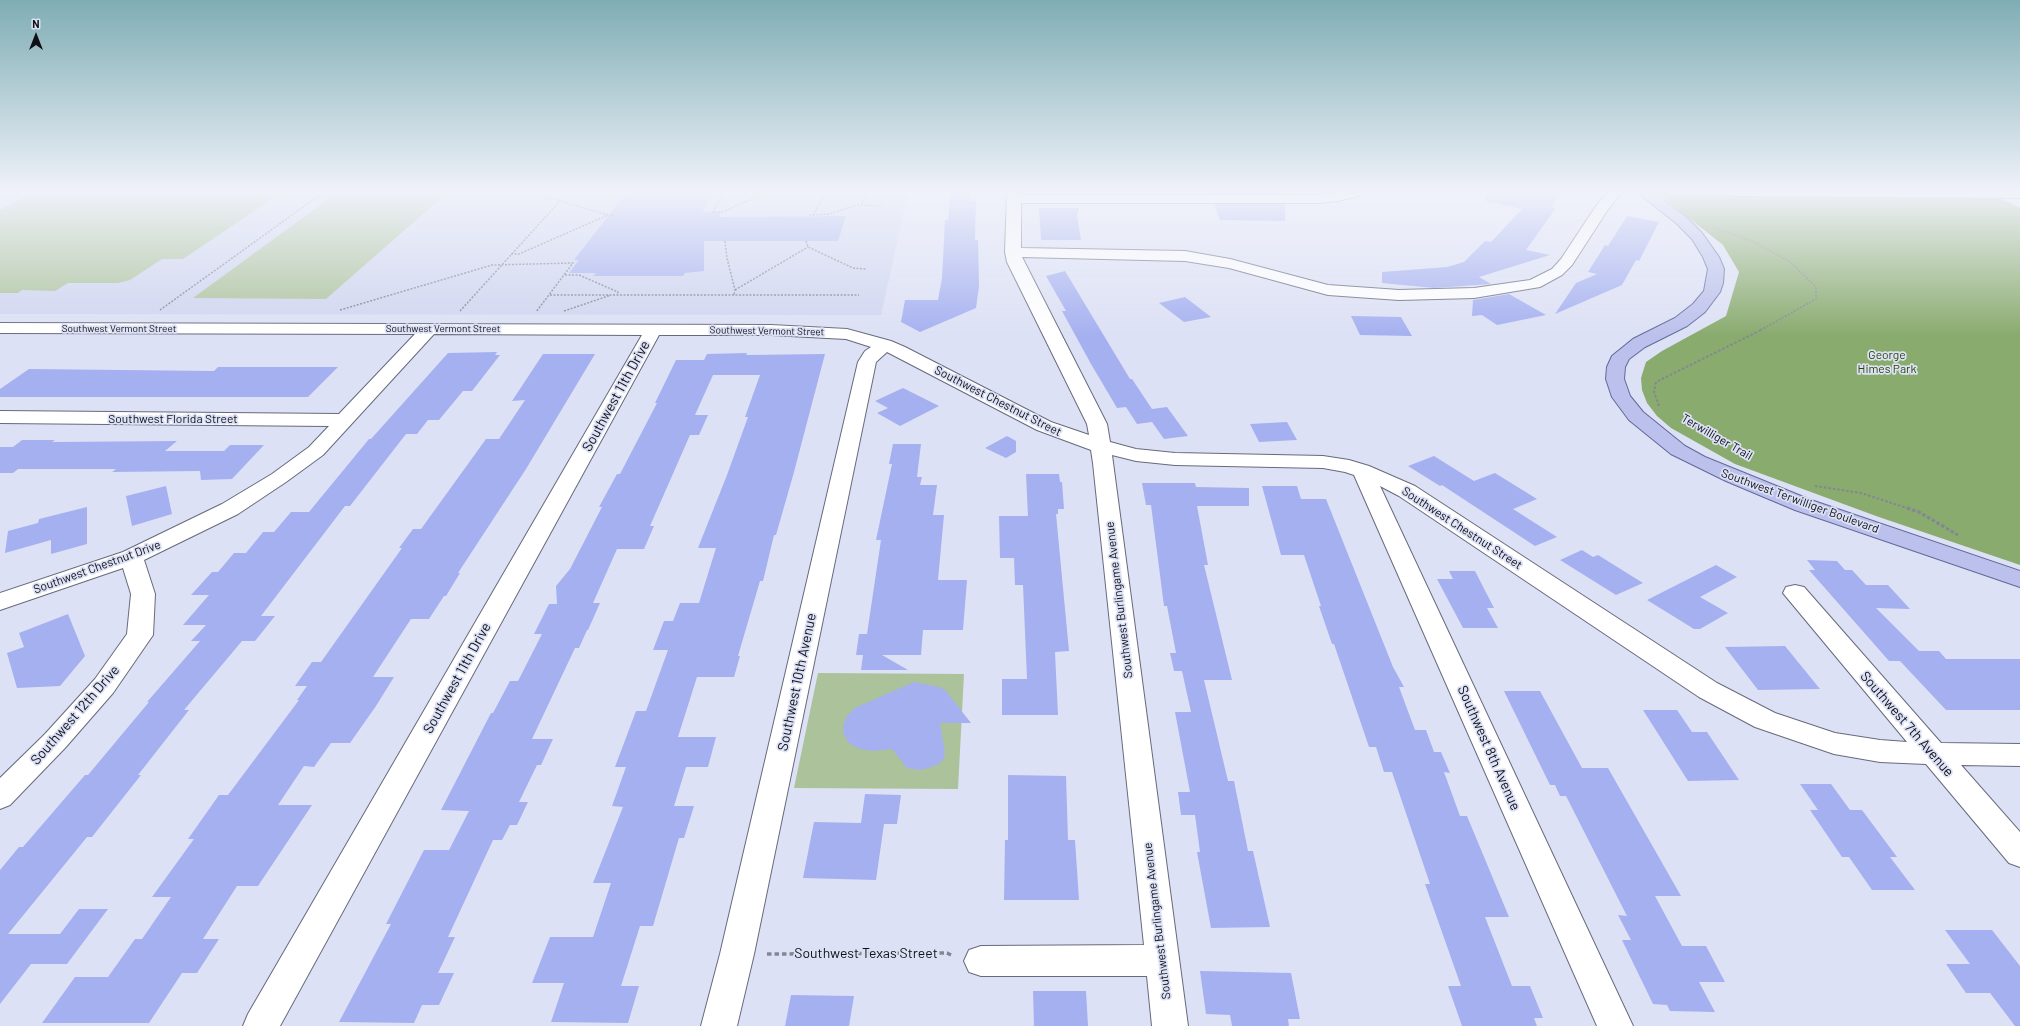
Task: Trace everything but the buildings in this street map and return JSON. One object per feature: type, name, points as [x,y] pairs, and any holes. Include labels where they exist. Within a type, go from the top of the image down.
[{"type":"main road","name":"Southwest Terwilliger Boulevard","points":[[1700,240],[1711,257],[1716,269],[1715,283],[1712,292],[1699,308],[1681,322],[1639,343],[1621,356],[1616,367],[1615,379],[1621,397],[1636,416],[1655,433],[1678,450],[1733,477],[1803,505],[2020,579]]},
{"type":"street","name":"Southwest Burlingame Avenue","points":[[1013,240],[1013,252],[1018,271],[1096,419],[1170,1026]]},
{"type":"street","points":[[1013,252],[1185,256],[1230,264],[1328,290],[1399,295],[1474,293],[1534,284],[1557,272],[1567,262],[1581,240]]},
{"type":"street","name":"Southwest Vermont Street","points":[[0,328],[817,331],[847,334],[885,344]]},
{"type":"street","name":"Southwest Chestnut Drive","points":[[0,602],[131,557],[230,509],[279,478],[316,451],[428,329]]},
{"type":"street","name":"Southwest 11th Drive","points":[[261,1026],[653,330]]},
{"type":"street","name":"Southwest Chestnut Street","points":[[885,344],[1044,426],[1100,446],[1136,455],[1175,459],[1300,460],[1323,462],[1362,470],[1406,490],[1708,690],[1765,720],[1834,743],[1880,751],[1933,754],[2020,755]]},
{"type":"street","name":"Southwest 10th Avenue","points":[[719,1026],[737,954],[867,362],[871,355],[885,344]]},
{"type":"street","name":"Southwest Florida Street","points":[[0,417],[346,420]]},
{"type":"street","name":"Southwest 8th Avenue","points":[[1362,470],[1615,1026]]},
{"type":"street","name":"Southwest 12th Drive","points":[[0,798],[55,741],[104,686],[140,635],[143,594],[131,557]]},
{"type":"street","name":"Southwest 7th Avenue","points":[[1796,593],[2020,854]]},
{"type":"street","points":[[982,961],[1162,960]]},
{"type":"path","points":[[136,329],[258,240]]},
{"type":"path","points":[[455,317],[523,240]]},
{"type":"path","points":[[510,254],[519,254],[551,240]]},
{"type":"path","points":[[1661,409],[1657,404],[1654,392],[1656,382],[1740,342],[1816,299],[1816,287],[1788,261],[1749,240]]},
{"type":"path","points":[[725,241],[727,258],[735,290],[734,295]]},
{"type":"path","points":[[806,241],[808,248]]},
{"type":"path","points":[[735,290],[808,248]]},
{"type":"path","points":[[808,248],[854,268],[866,269]]},
{"type":"path","points":[[309,329],[322,317],[334,312],[488,266],[502,264],[573,263],[532,317]]},
{"type":"path","points":[[565,275],[579,275],[618,292],[617,294]]},
{"type":"path","points":[[549,294],[859,295]]},
{"type":"path","points":[[560,312],[613,294]]},
{"type":"path","points":[[1812,486],[1861,493],[1919,512],[1960,536]]},
{"type":"path","name":"Southwest Texas Street","points":[[737,954],[947,953],[960,960],[982,961]]},
{"type":"shaded area","points":[[0,240],[897,240],[881,315],[0,314]]},
{"type":"green space","points":[[0,240],[211,240],[183,259],[162,259],[130,280],[118,283],[68,283],[55,291],[22,290],[18,293],[0,293]]},
{"type":"green space","points":[[273,240],[393,240],[326,299],[193,298]]},
{"type":"green space","name":"George Himes Park","points":[[1717,240],[2020,240],[2020,565],[1876,516],[1735,464],[1671,428],[1657,416],[1647,403],[1642,390],[1641,378],[1646,362],[1662,351],[1726,316],[1739,272],[1723,245]]},
{"type":"green space","points":[[818,673],[964,674],[958,789],[794,788]]}]
